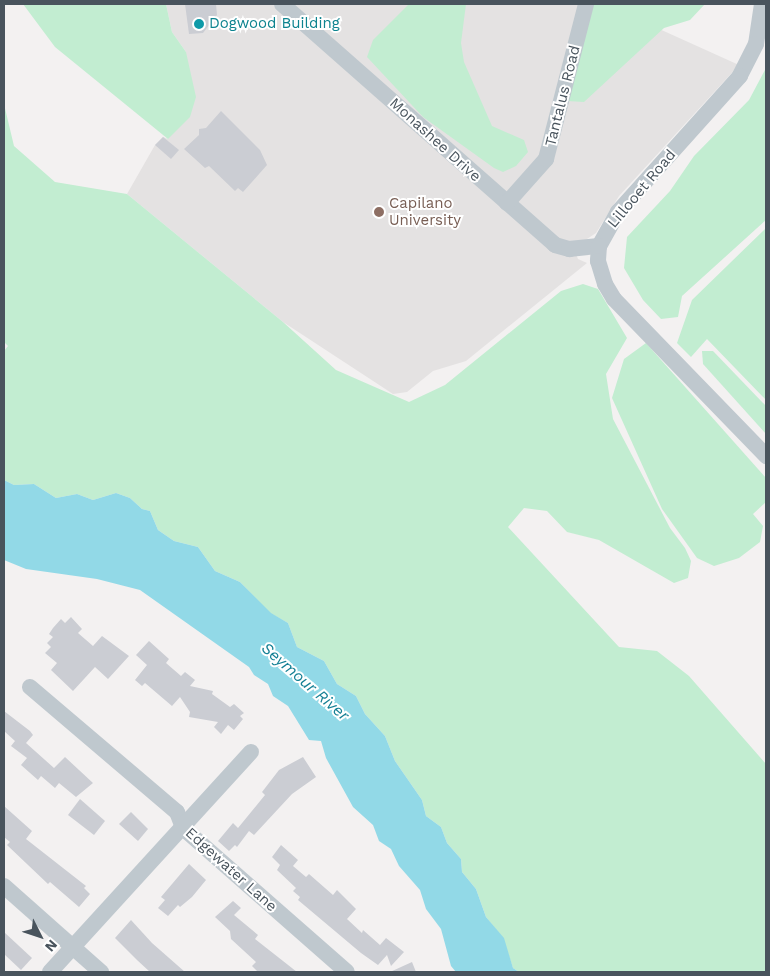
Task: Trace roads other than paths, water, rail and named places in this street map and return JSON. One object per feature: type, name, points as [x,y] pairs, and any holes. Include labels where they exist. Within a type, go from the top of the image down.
[{"type":"street","name":"Monashee Drive","points":[[282,4],[507,203],[562,248],[599,246]]},
{"type":"street","name":"Tantalus Road","points":[[507,203],[546,159],[586,4]]},
{"type":"street","name":"Lillooet Road","points":[[599,246],[618,212],[740,76],[756,44],[762,4]]},
{"type":"street","points":[[599,246],[598,260],[605,284],[614,298],[766,456]]},
{"type":"street","name":"Edgewater Lane","points":[[30,687],[177,812],[182,828],[347,972]]},
{"type":"street","points":[[50,972],[251,752]]},
{"type":"street","points":[[4,886],[100,972]]},
{"type":"water","name":"Seymour River","points":[[4,480],[14,485],[34,484],[56,498],[77,494],[93,500],[116,493],[130,498],[142,509],[150,511],[158,530],[174,541],[198,547],[215,571],[240,582],[271,613],[288,623],[297,647],[324,661],[337,684],[356,696],[365,714],[385,736],[395,761],[422,800],[426,816],[441,827],[447,843],[461,859],[462,872],[476,889],[486,917],[504,938],[513,968],[519,972],[456,972],[451,966],[441,929],[426,909],[420,890],[399,866],[391,849],[379,841],[373,825],[353,807],[326,758],[321,741],[309,740],[288,706],[273,696],[268,684],[254,675],[249,667],[140,590],[97,579],[26,569],[4,560]]},
{"type":"place","name":"Dogwood Building","points":[[199,24]]},
{"type":"place","name":"Capilano University","points":[[379,212]]}]
